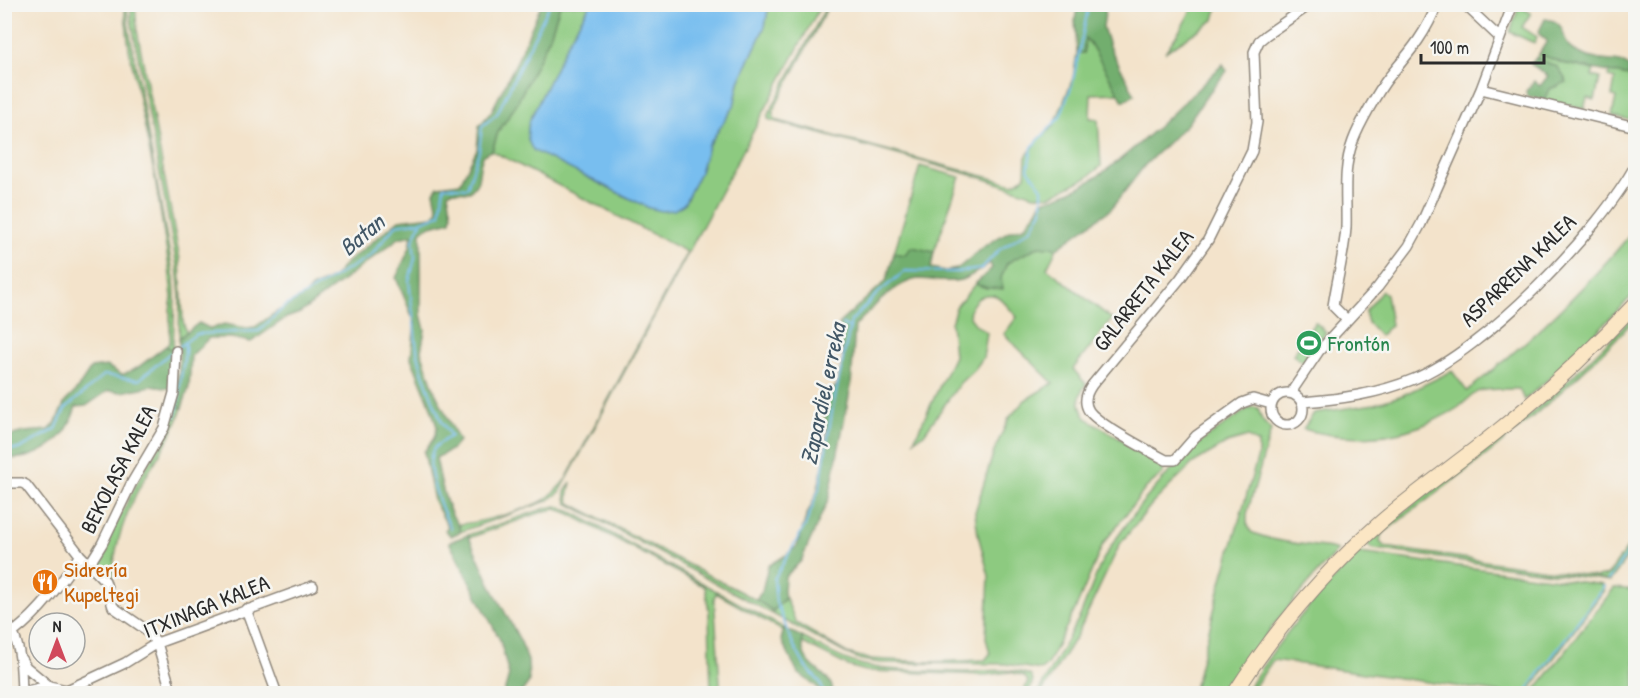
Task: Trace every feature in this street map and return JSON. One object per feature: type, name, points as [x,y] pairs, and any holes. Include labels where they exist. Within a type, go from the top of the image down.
[{"type":"main road","points":[[1234,693],[1303,600],[1352,549],[1403,503],[1500,429],[1547,389],[1635,303]]},
{"type":"street","name":"GALARRETA KALEA","points":[[1271,404],[1253,399],[1242,403],[1196,436],[1171,461],[1094,416],[1087,405],[1088,392],[1180,279],[1208,240],[1252,151],[1257,122],[1254,52],[1259,41],[1311,4]]},
{"type":"street","points":[[1347,320],[1333,306],[1345,238],[1345,189],[1353,140],[1388,79],[1416,46],[1429,25],[1437,4]]},
{"type":"street","points":[[1464,4],[1500,38]]},
{"type":"street","points":[[1293,394],[1294,388],[1319,351],[1378,286],[1409,246],[1421,224],[1480,89],[1513,4]]},
{"type":"street","points":[[1480,89],[1635,127]]},
{"type":"street","name":"ASPARRENA KALEA","points":[[1302,402],[1366,394],[1407,382],[1431,370],[1473,342],[1510,312],[1571,250],[1611,202],[1635,164]]},
{"type":"street","name":"BEKOLASA KALEA","points":[[89,565],[102,544],[131,484],[164,428],[174,393],[176,351]]},
{"type":"street","points":[[1280,394],[1293,394],[1302,402],[1301,417],[1291,424],[1284,425],[1273,417],[1271,404],[1280,394]]},
{"type":"street","points":[[4,483],[26,485],[80,555],[105,581],[113,606],[145,629],[157,643],[172,693]]},
{"type":"street","name":"BEKOLASA KALEA","points":[[14,632],[31,619],[80,555]]},
{"type":"street","name":"ITXINAGA KALEA","points":[[20,658],[26,667],[49,686],[67,692],[125,663],[157,643],[313,586]]},
{"type":"street","points":[[246,609],[277,693]]},
{"type":"street","points":[[4,619],[14,632],[20,658],[22,692]]},
{"type":"street","name":"ITXINAGA KALEA","points":[[22,692],[49,686]]},
{"type":"green space","points":[[124,5],[127,5],[128,23],[174,278],[173,350],[166,346],[170,342],[172,298],[169,267],[155,178],[129,49]]},
{"type":"green space","points":[[131,5],[135,5],[137,30],[180,260],[183,321],[186,332],[179,338],[180,296],[177,266],[131,19]]},
{"type":"green space","points":[[541,5],[560,5],[550,36],[516,105],[498,132],[492,151],[482,158],[477,183],[470,192],[452,191],[448,193],[451,221],[427,227],[421,232],[421,314],[425,330],[421,351],[435,392],[459,441],[451,450],[436,458],[446,501],[459,525],[460,532],[451,536],[445,530],[448,527],[434,501],[424,452],[434,438],[437,427],[411,358],[415,323],[396,278],[410,247],[412,235],[399,238],[300,313],[286,318],[251,342],[231,338],[209,338],[191,356],[189,387],[182,408],[174,405],[179,371],[179,338],[199,323],[211,329],[224,324],[255,327],[305,295],[311,288],[333,278],[346,263],[399,220],[433,216],[438,210],[434,192],[438,186],[460,183],[477,149],[479,126],[491,112],[518,59]]},
{"type":"green space","points":[[560,5],[590,5],[570,38],[529,122],[530,144],[535,151],[628,198],[684,204],[700,172],[708,146],[734,106],[739,82],[765,26],[769,5],[821,5],[560,492],[547,501],[460,532],[460,524],[504,515],[546,499],[566,479],[687,252],[492,151],[498,132],[516,105],[550,36]]},
{"type":"green space","points":[[829,5],[773,111],[773,117],[779,121],[1013,184],[1025,177],[1026,157],[1038,140],[1054,126],[1073,78],[1077,53],[1084,53],[1084,38],[1090,43],[1119,93],[1091,94],[1090,118],[1098,119],[1101,166],[1086,178],[1050,196],[1034,195],[979,177],[768,119],[768,115]]},
{"type":"green space","points":[[1078,5],[1106,5],[1103,27],[1109,46],[1135,95],[1123,101],[1085,38],[1084,53],[1077,53],[1075,19]]},
{"type":"green space","points":[[1194,5],[1218,5],[1214,20],[1165,52],[1180,30]]},
{"type":"green space","points":[[1519,6],[1531,13],[1522,27],[1537,37],[1534,43],[1510,32]]},
{"type":"green space","points":[[1545,19],[1558,24],[1570,47],[1575,51],[1595,59],[1626,64],[1629,66],[1629,76],[1562,63],[1539,54],[1547,41],[1538,33]]},
{"type":"green space","points":[[1539,54],[1562,63],[1594,70],[1592,76],[1600,78],[1595,100],[1587,98],[1584,109],[1544,100],[1549,89],[1559,86],[1558,67],[1536,58]]},
{"type":"green space","points":[[1536,58],[1558,67],[1567,82],[1549,89],[1544,100],[1527,96],[1526,91],[1534,81],[1540,86],[1548,76],[1531,64]]},
{"type":"green space","points":[[1223,64],[1227,71],[1187,124],[1145,165],[1111,209],[1057,248],[1039,246],[1007,263],[1001,278],[1003,289],[987,288],[975,284],[992,268],[990,263],[961,280],[919,279],[910,281],[884,297],[855,326],[851,386],[829,498],[801,561],[785,577],[785,598],[773,611],[756,600],[762,591],[768,566],[797,546],[817,492],[824,462],[827,432],[822,401],[837,385],[843,359],[839,323],[886,281],[894,253],[904,255],[912,247],[934,252],[931,268],[946,271],[957,269],[986,245],[1009,231],[1024,227],[1042,201],[1075,189],[1105,171],[1159,126]]},
{"type":"green space","points":[[1609,71],[1635,77],[1635,121],[1612,116],[1616,97],[1612,96],[1615,79],[1608,77]]},
{"type":"green space","points":[[920,166],[960,177],[934,252],[912,247],[904,255],[894,253]]},
{"type":"green space","points":[[1635,229],[1635,293],[1560,369],[1524,400],[1519,389],[1477,392],[1456,409],[1435,420],[1403,432],[1387,435],[1353,437],[1303,429],[1314,413],[1374,404],[1403,395],[1452,371],[1467,391],[1556,314]]},
{"type":"green space","points":[[1039,246],[1057,248],[1047,268],[1112,319],[1073,369],[1086,384],[1080,397],[1083,414],[1164,466],[1163,473],[1146,488],[1103,544],[1076,608],[1047,665],[1041,670],[1005,664],[880,663],[861,660],[845,653],[567,503],[565,492],[571,482],[568,497],[570,503],[773,611],[786,598],[796,623],[847,653],[869,659],[929,662],[985,660],[990,654],[986,638],[989,576],[978,535],[975,512],[994,451],[1009,418],[1025,400],[1053,383],[1004,334],[1017,317],[996,296],[986,295],[977,299],[970,311],[969,316],[987,333],[983,358],[960,383],[924,434],[914,440],[954,356],[951,323],[956,307],[975,284],[987,288],[1001,278],[1007,263]]},
{"type":"green space","points":[[1382,291],[1386,294],[1391,325],[1380,336],[1368,323],[1365,312]]},
{"type":"green space","points":[[1635,314],[1635,319],[1621,334],[1560,393],[1496,447],[1381,535],[1380,542],[1385,547],[1597,577],[1608,575],[1635,537],[1635,547],[1610,581],[1374,549],[1367,545],[1400,515],[1541,405]]},
{"type":"green space","name":"Frontón","points":[[1315,322],[1326,332],[1303,362],[1293,355]]},
{"type":"green space","points":[[166,346],[173,350],[171,389],[151,386],[122,392],[108,391],[86,406],[76,407],[66,430],[45,449],[22,458],[5,458],[5,437],[24,432],[49,430],[55,424],[65,402],[75,392],[91,368],[107,366],[122,375],[137,368]]},
{"type":"green space","points":[[174,405],[182,408],[178,420],[136,494],[123,526],[114,560],[113,583],[97,562],[141,475],[159,447]]},
{"type":"green space","points":[[1249,408],[1258,408],[1262,420],[1271,430],[1247,514],[1247,523],[1251,532],[1280,541],[1338,550],[1278,619],[1225,693],[1193,693],[1222,579],[1258,456],[1258,443],[1248,437],[1227,443],[1193,463],[1152,504],[1120,544],[1077,635],[1043,693],[1037,694],[1080,616],[1101,563],[1142,503],[1188,451]]},
{"type":"green space","points":[[557,506],[572,512],[784,628],[783,631],[716,593],[714,598],[720,682],[719,693],[711,693],[709,612],[705,587],[568,513],[556,509],[469,538],[468,535]]},
{"type":"green space","points":[[468,535],[492,588],[521,642],[528,661],[529,682],[521,693],[504,693],[509,675],[500,640],[449,542]]},
{"type":"green space","points":[[1359,553],[1603,585],[1604,590],[1528,693],[1504,693],[1273,660],[1250,693],[1244,694],[1297,620]]},
{"type":"green space","points":[[1614,588],[1635,590],[1635,693],[1533,693]]},
{"type":"green space","points":[[784,628],[802,637],[806,657],[827,679],[833,693],[822,693],[798,673],[781,640]]},
{"type":"green space","points":[[802,637],[828,652],[867,666],[923,671],[1006,670],[1031,676],[1033,681],[1028,693],[1023,693],[1028,681],[1024,676],[1010,672],[986,675],[866,671],[848,666],[801,642]]},
{"type":"water","points":[[590,5],[769,5],[765,26],[739,82],[734,106],[708,146],[700,172],[684,204],[674,210],[662,211],[649,208],[534,151],[528,140],[529,122],[570,38]]},
{"type":"waterway","name":"Batan","points":[[179,347],[196,334],[259,331],[284,307],[370,256],[396,225],[422,221],[440,214],[444,186],[467,188],[479,151],[482,126],[497,114],[550,4]]},
{"type":"waterway","name":"Zapardiel erreka","points":[[824,694],[820,682],[805,666],[793,644],[776,602],[774,579],[805,526],[820,486],[832,412],[851,321],[877,294],[905,271],[958,272],[981,269],[999,250],[1031,229],[1042,211],[1042,188],[1028,169],[1032,147],[1060,117],[1072,85],[1089,4]]},
{"type":"waterway","points":[[421,223],[413,240],[415,258],[409,281],[417,350],[423,374],[442,422],[451,436],[435,447],[430,465],[435,488],[451,529]]},
{"type":"waterway","name":"Zapardiel erreka","points":[[842,324],[850,328]]},
{"type":"waterway","points":[[175,417],[185,356],[185,342]]},
{"type":"waterway","name":"Batan","points":[[4,449],[19,449],[56,429],[65,409],[104,375],[139,380],[170,353]]},
{"type":"waterway","points":[[1608,580],[1636,541]]},
{"type":"waterway","points":[[1524,694],[1604,586]]},
{"type":"place","name":"Frontón","points":[[1309,343]]},
{"type":"place","name":"Sidrería Kupeltegi","points":[[45,582]]}]
